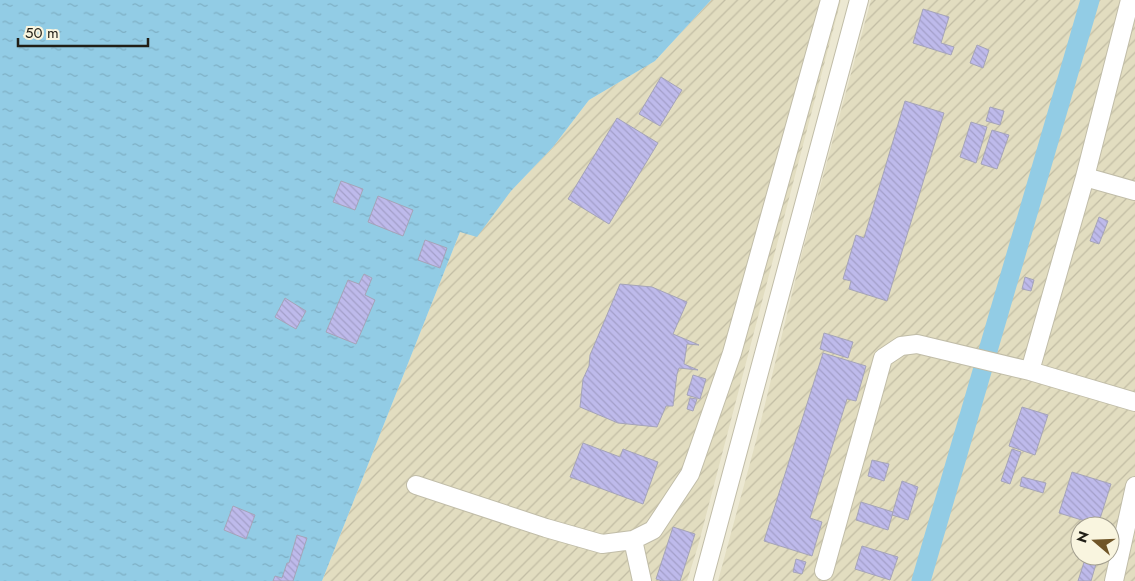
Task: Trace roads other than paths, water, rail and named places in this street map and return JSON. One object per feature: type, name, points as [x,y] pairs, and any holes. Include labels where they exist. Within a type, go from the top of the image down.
[{"type":"lane","points":[[416,485],[546,528],[602,544],[633,540],[652,530],[690,474],[732,353],[830,0]]},
{"type":"lane","points":[[704,581],[859,0]]},
{"type":"lane","points":[[1030,371],[1130,24],[1130,0]]},
{"type":"lane","points":[[1085,177],[1135,192]]},
{"type":"lane","points":[[824,571],[883,358],[901,346],[917,344],[1030,371],[1135,402]]},
{"type":"lane","points":[[1114,581],[1135,486]]},
{"type":"lane","points":[[633,540],[642,581]]},
{"type":"water","points":[[0,0],[711,0],[655,61],[589,100],[553,147],[511,191],[477,237],[460,232],[322,581],[0,581]]},
{"type":"waterway","points":[[921,581],[1090,0]]}]
